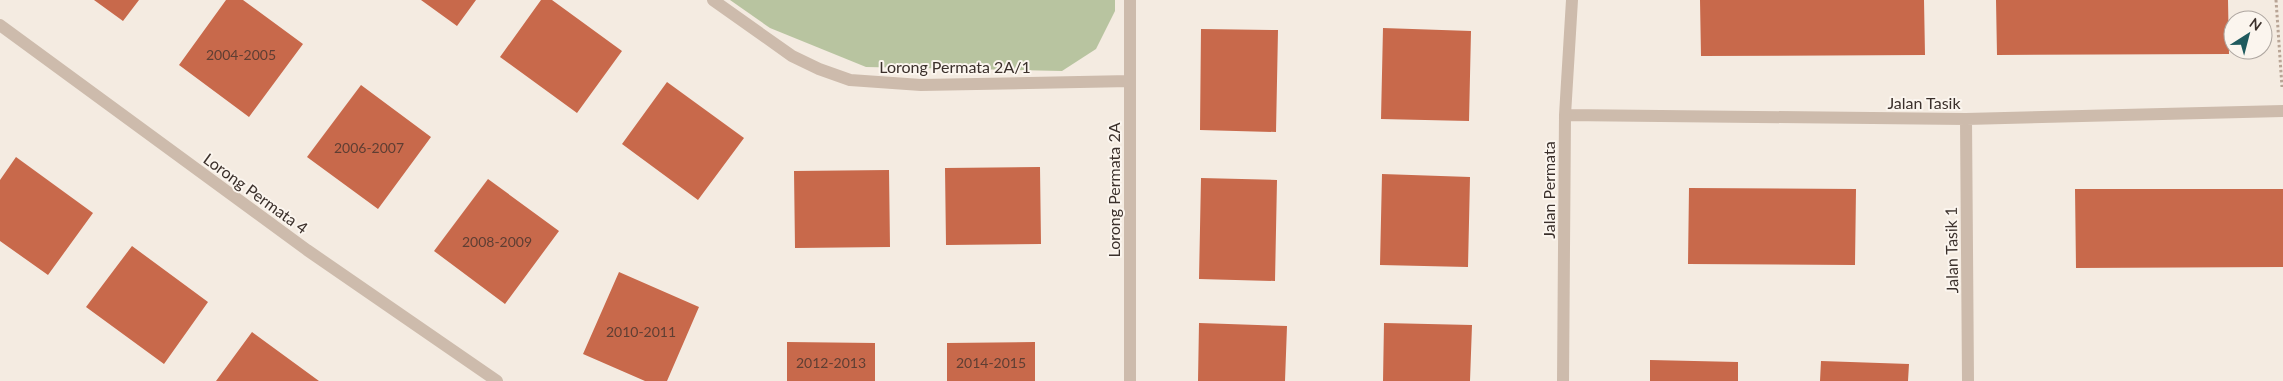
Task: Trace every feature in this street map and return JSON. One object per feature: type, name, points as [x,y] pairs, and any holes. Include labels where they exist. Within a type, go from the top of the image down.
[{"type":"street","name":"Lorong Permata 2A/1","points":[[713,0],[792,56],[819,69],[850,80],[921,86],[1130,81]]},
{"type":"street","name":"Lorong Permata 2A","points":[[1130,0],[1130,381]]},
{"type":"street","name":"Jalan Permata","points":[[1563,381],[1565,115],[1572,0]]},
{"type":"street","name":"Lorong Permata 4","points":[[2,29],[307,250],[497,381]]},
{"type":"street","name":"Jalan Tasik","points":[[1565,115],[1966,119],[2283,111]]},
{"type":"street","name":"Jalan Tasik 1","points":[[1966,119],[1968,381]]},
{"type":"path","points":[[2276,0],[2282,97]]},
{"type":"green space","points":[[730,0],[1115,0],[1115,11],[1096,49],[1062,71],[866,67],[770,28]]},
{"type":"building","points":[[94,0],[139,0],[123,21]]},
{"type":"building","points":[[226,0],[243,0],[303,44],[249,117],[179,65]]},
{"type":"building","points":[[421,0],[476,0],[457,26]]},
{"type":"building","points":[[541,0],[552,0],[622,51],[577,113],[500,57]]},
{"type":"building","points":[[1700,0],[1924,0],[1925,55],[1701,56]]},
{"type":"building","points":[[1996,0],[2228,0],[2228,10],[2223,10],[2223,54],[1997,55]]},
{"type":"building","points":[[1383,28],[1471,31],[1469,121],[1381,119]]},
{"type":"building","points":[[1201,29],[1278,30],[1276,132],[1200,130]]},
{"type":"building","points":[[667,82],[744,138],[698,200],[622,144]]},
{"type":"building","points":[[361,85],[431,137],[378,209],[307,157]]},
{"type":"building","points":[[16,157],[93,213],[48,275],[0,241],[0,180]]},
{"type":"building","points":[[1040,167],[1041,244],[946,245],[945,168]]},
{"type":"building","points":[[889,170],[890,247],[795,248],[794,171]]},
{"type":"building","points":[[1382,174],[1470,177],[1468,267],[1380,265]]},
{"type":"building","points":[[1201,178],[1277,180],[1275,281],[1199,279]]},
{"type":"building","points":[[488,179],[559,231],[505,304],[434,251]]},
{"type":"building","points":[[1689,188],[1856,189],[1855,265],[1688,264]]},
{"type":"building","points":[[2075,189],[2283,189],[2283,267],[2076,268]]},
{"type":"building","points":[[132,246],[208,302],[164,364],[86,307]]},
{"type":"building","points":[[619,272],[699,307],[667,381],[645,381],[583,354]]},
{"type":"building","points":[[1199,323],[1287,326],[1285,381],[1198,381]]},
{"type":"building","points":[[1384,323],[1472,325],[1470,381],[1383,381]]},
{"type":"building","points":[[252,332],[319,381],[216,381]]},
{"type":"building","points":[[787,342],[875,343],[875,381],[787,381]]},
{"type":"building","points":[[1035,342],[1035,381],[947,381],[947,343]]},
{"type":"building","points":[[1650,360],[1738,362],[1738,381],[1650,381]]},
{"type":"building","points":[[1821,361],[1909,364],[1908,381],[1820,381]]}]
